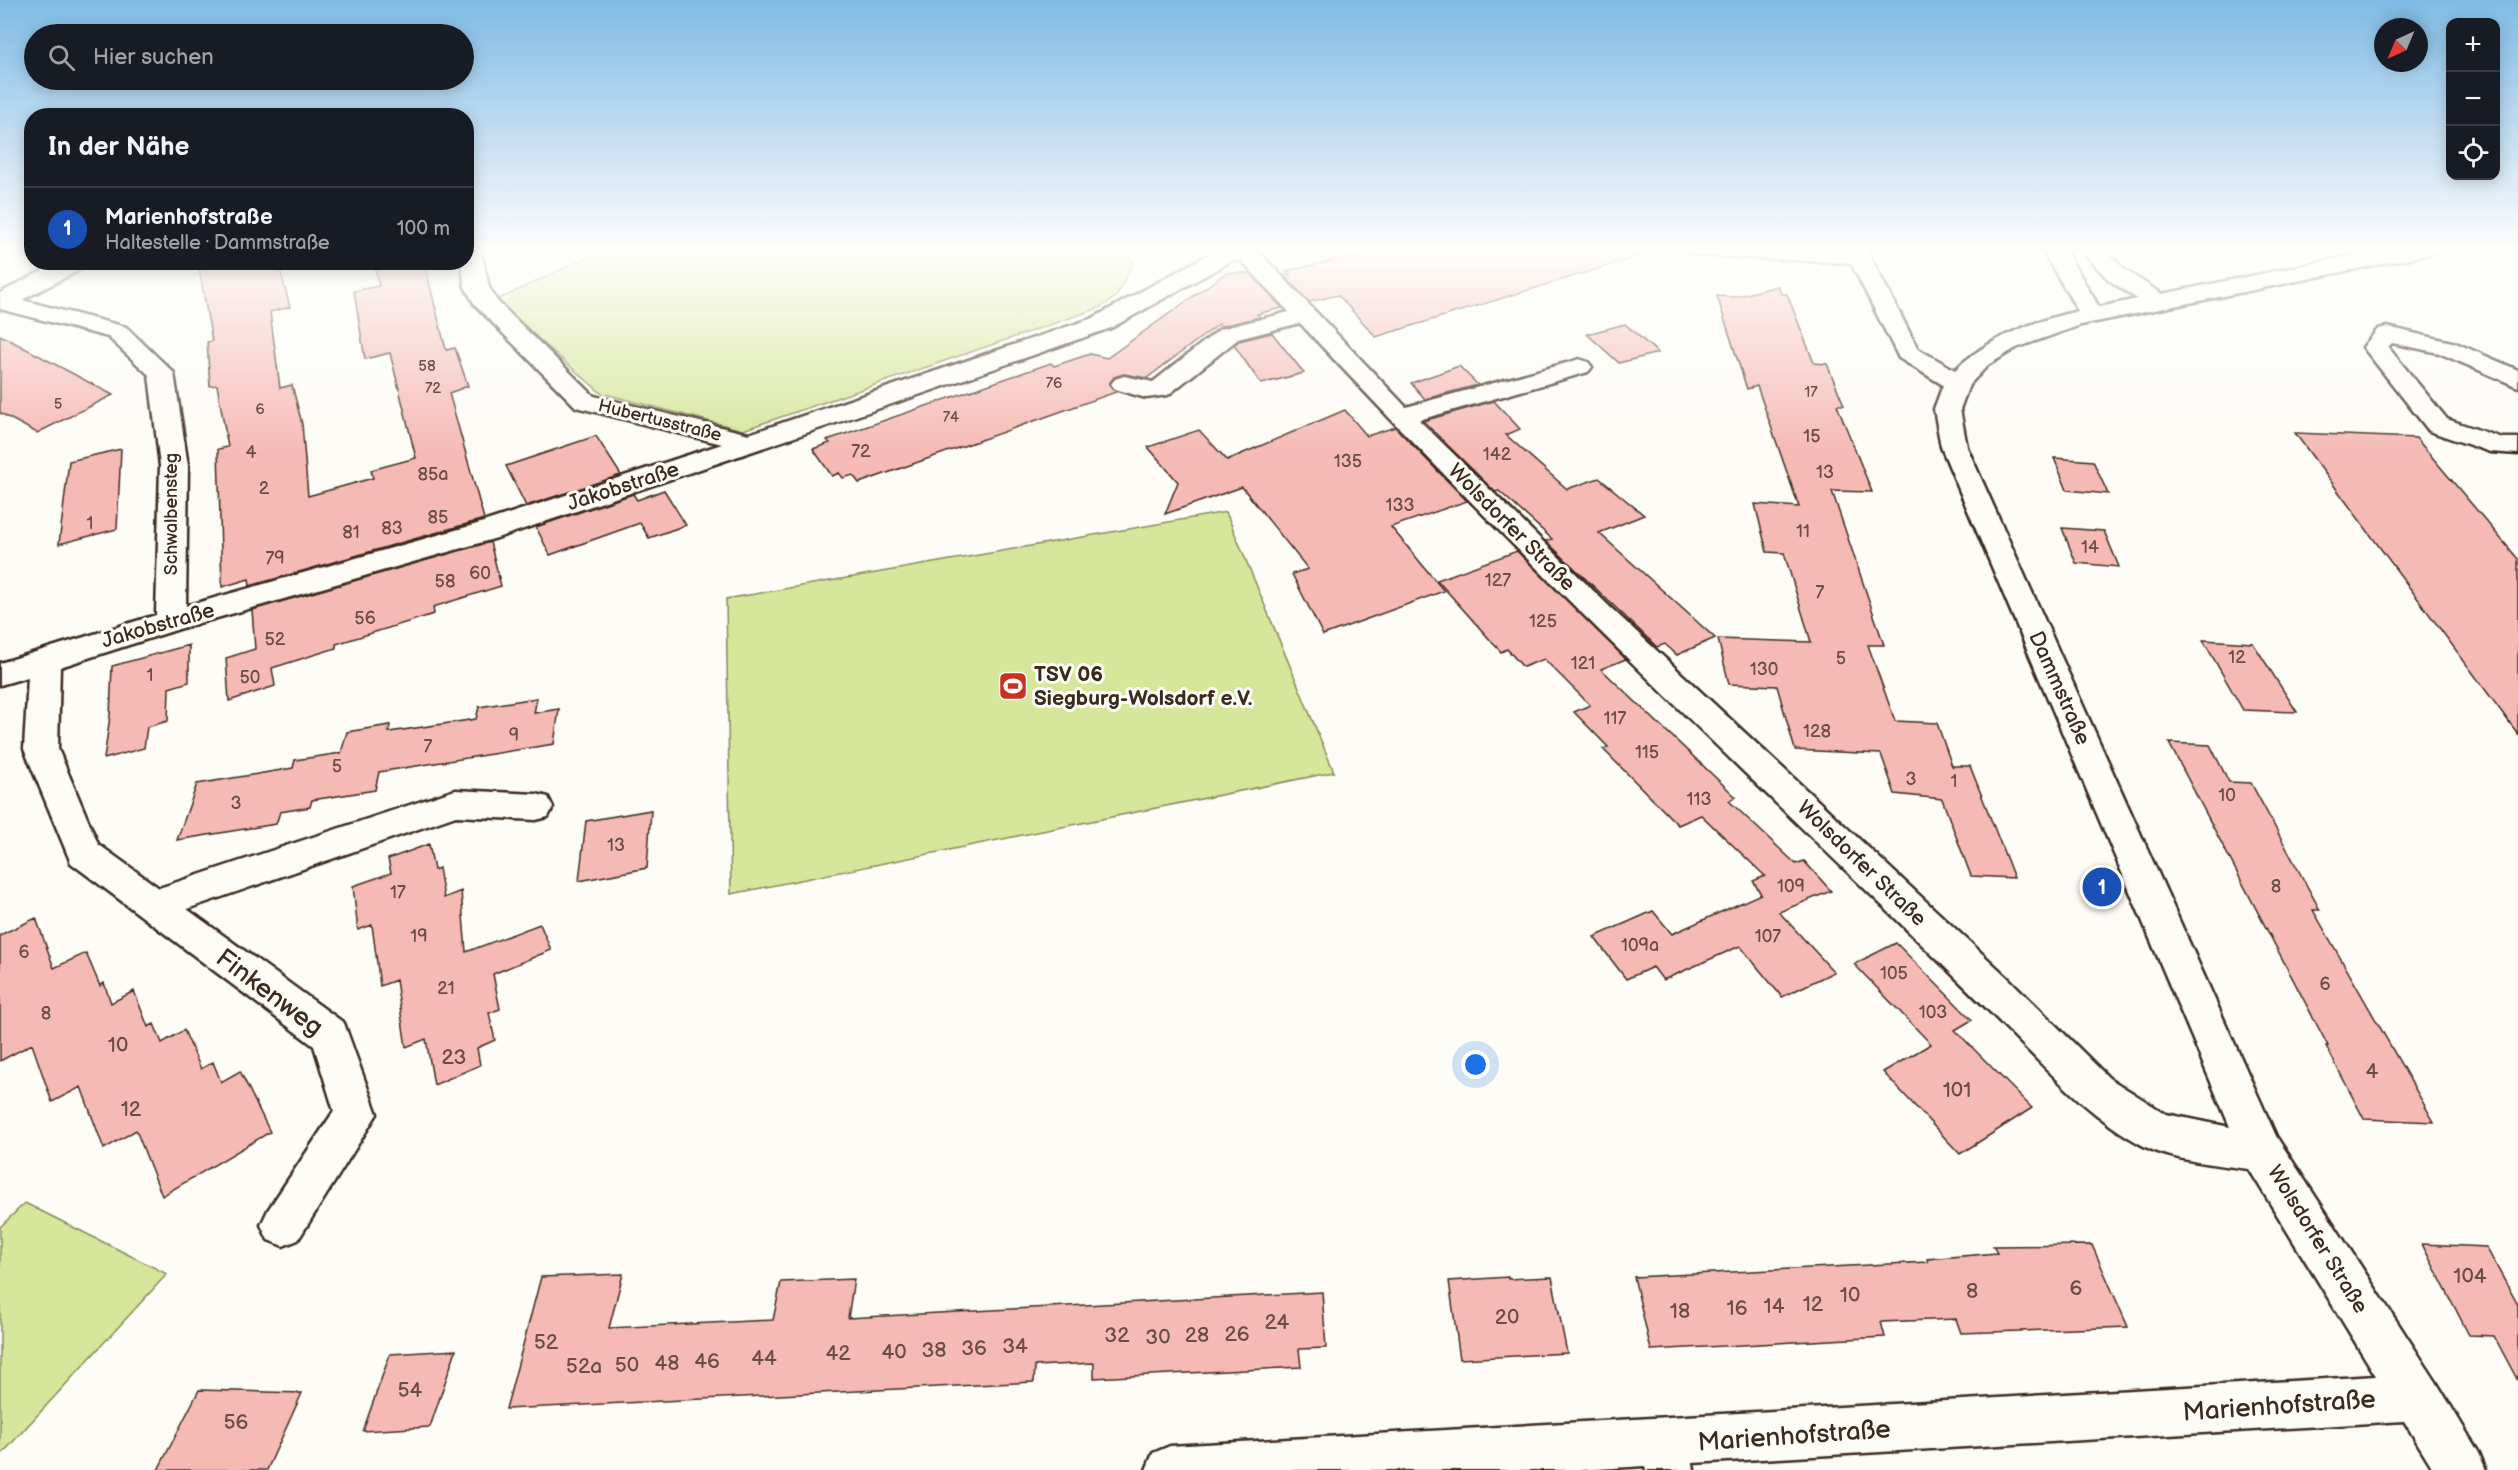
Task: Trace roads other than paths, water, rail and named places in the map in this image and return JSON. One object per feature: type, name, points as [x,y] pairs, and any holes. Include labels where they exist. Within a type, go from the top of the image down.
[{"type":"street","name":"Schwalbensteg","points":[[57,317],[117,332],[161,374],[174,466],[171,621]]},
{"type":"street","name":"Hubertusstraße","points":[[500,317],[585,402],[752,443]]},
{"type":"street","name":"Jakobstraße","points":[[0,674],[171,621],[487,531],[1102,324],[1115,317]]},
{"type":"street","points":[[1124,384],[1146,390],[1159,390],[1229,334],[1298,317]]},
{"type":"street","name":"Wolsdorfer Straße","points":[[1306,317],[1401,417],[1601,616],[1991,987],[2095,1091],[2157,1132],[2222,1146],[2261,1150],[2418,1396],[2462,1470]]},
{"type":"street","points":[[1889,317],[1908,353],[1957,382],[1979,360],[2007,343],[2088,317]]},
{"type":"street","points":[[2518,379],[2447,348],[2387,334],[2375,347],[2438,425],[2499,446],[2518,446]]},
{"type":"street","points":[[1401,417],[1579,367]]},
{"type":"street","name":"Dammstraße","points":[[1957,382],[1947,410],[1954,447],[2261,1150]]},
{"type":"street","name":"Finkenweg","points":[[45,659],[41,749],[84,854],[330,1035],[356,1114],[283,1225]]},
{"type":"street","points":[[154,906],[454,803],[536,807]]},
{"type":"street","name":"Marienhofstraße","points":[[1170,1470],[1667,1456],[2418,1396]]},
{"type":"place","name":"TSV 06 Siegburg-Wolsdorf e.V.","points":[[1013,686]]},
{"type":"place","name":"Marienhofstraße","points":[[2102,887]]}]
